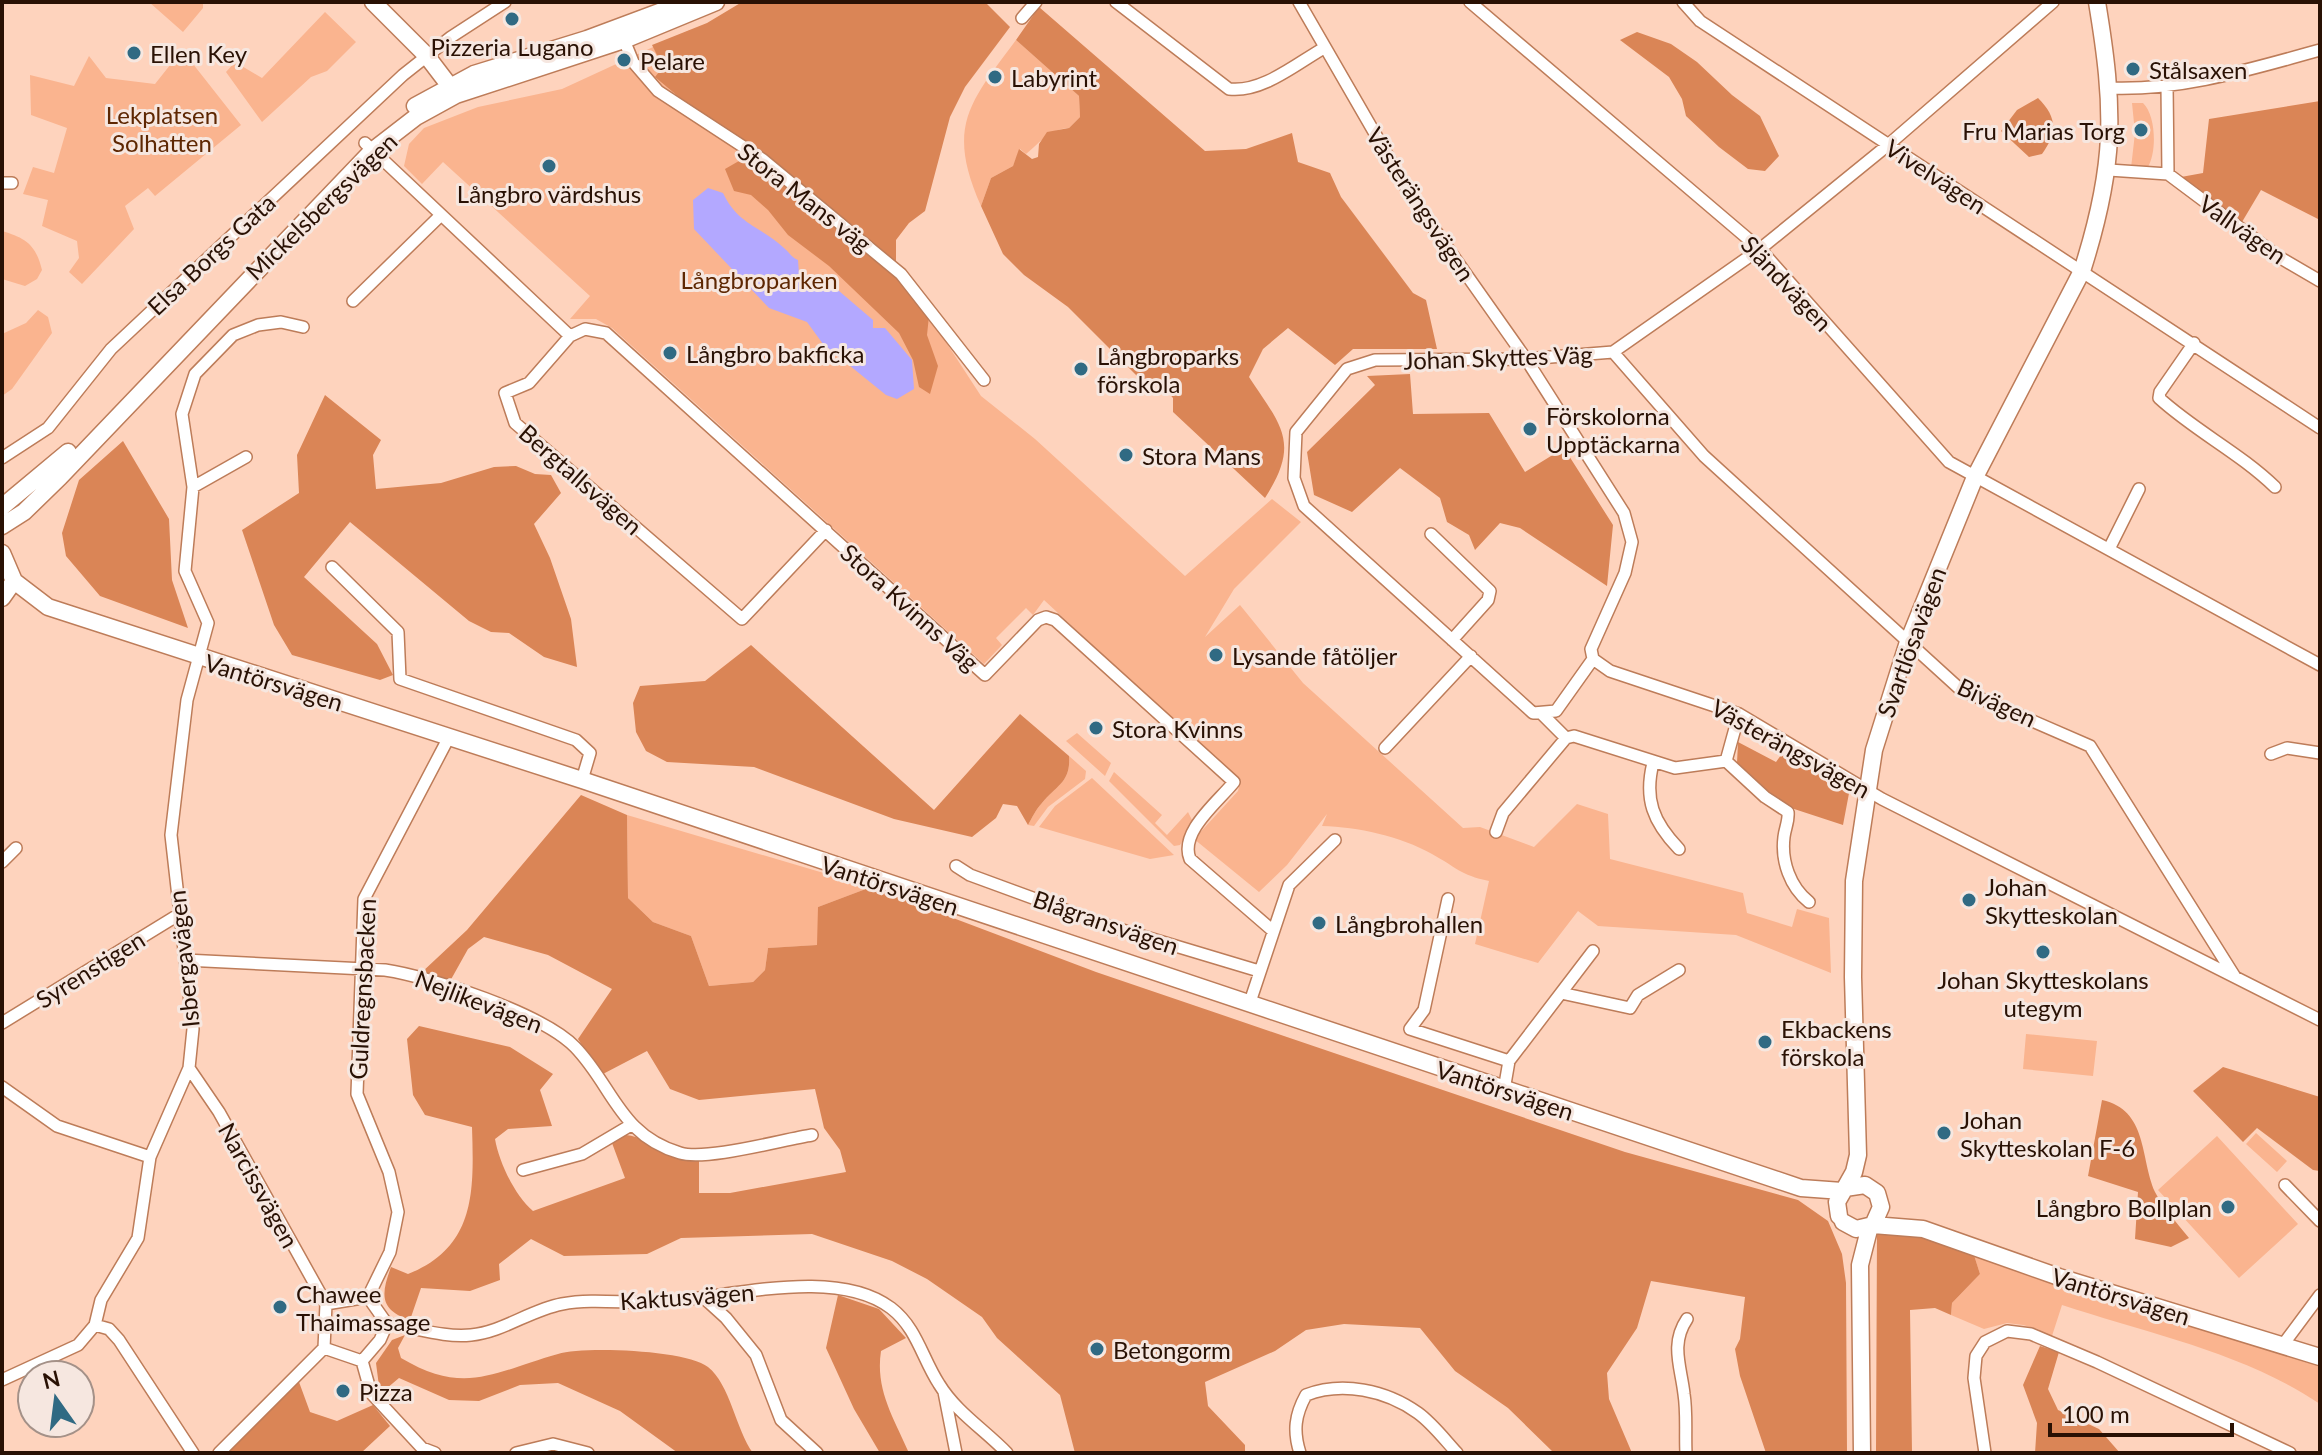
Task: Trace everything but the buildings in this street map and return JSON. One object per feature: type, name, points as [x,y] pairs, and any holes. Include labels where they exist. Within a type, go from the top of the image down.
[{"type":"street","points":[[373,2],[426,55],[453,90]]},
{"type":"street","name":"Elsa Borgs Gata","points":[[2,458],[48,428],[111,349],[426,55],[505,2]]},
{"type":"street","name":"Mickelsbergsvägen","points":[[621,33],[686,2]]},
{"type":"street","name":"Mickelsbergsvägen","points":[[2,507],[58,464],[368,147],[453,90],[716,2]]},
{"type":"street","points":[[1022,18],[1036,2]]},
{"type":"street","points":[[1116,2],[1229,89],[1245,91],[1258,86],[1324,48]]},
{"type":"street","name":"Västerängsvägen","points":[[1299,2],[1411,196],[1526,359],[1624,513],[1632,542],[1625,573],[1591,649],[1593,659],[1610,671],[1739,714],[1865,790],[2320,1020]]},
{"type":"street","name":"Sländvägen","points":[[1470,2],[1760,249],[1949,462],[2320,665]]},
{"type":"street","name":"Vivelvägen","points":[[1683,2],[1700,21],[2320,428]]},
{"type":"street","name":"Johan Skyttes Väg","points":[[1566,738],[1543,715],[1533,713],[1304,506],[1294,478],[1296,432],[1347,369],[1360,363],[1526,359],[1613,352],[1760,249],[1888,145],[2053,2]]},
{"type":"street","name":"Svartlösavägen","points":[[1843,1190],[1854,1172],[1858,1147],[1853,929],[1854,881],[1865,790],[1885,710],[1908,642],[1975,477],[2082,271],[2109,170],[2112,134],[2097,2]]},
{"type":"street","name":"Stora Mans väg","points":[[621,33],[643,78],[658,91],[762,159],[901,274],[984,380]]},
{"type":"street","points":[[2109,88],[2167,85],[2235,74],[2320,50]]},
{"type":"street","points":[[2109,170],[2168,174],[2167,85]]},
{"type":"street","points":[[368,147],[570,336]]},
{"type":"street","name":"Mickelsbergsvägen","points":[[2,526],[24,512],[60,477],[368,147]]},
{"type":"street","name":"Vallvägen","points":[[2168,174],[2279,257],[2320,281]]},
{"type":"street","points":[[353,301],[440,216]]},
{"type":"street","name":"Isbergavägen","points":[[2,1380],[78,1345],[95,1325],[101,1300],[138,1238],[150,1157],[189,1068],[193,1029],[171,835],[187,700],[208,623],[185,571],[193,487],[182,414],[195,374],[233,335],[258,325],[281,322],[303,327]]},
{"type":"street","name":"Stora Kvinns Väg","points":[[570,336],[585,329],[606,333],[985,675],[1038,620],[1046,617],[1055,620],[1234,782],[1189,837],[1186,848],[1190,859],[1272,930]]},
{"type":"street","name":"Bergtallsvägen","points":[[570,336],[529,383],[505,393],[510,415],[556,460],[742,619],[826,530]]},
{"type":"street","points":[[2194,343],[2159,398],[2190,426],[2259,472],[2275,487]]},
{"type":"street","name":"Bivägen","points":[[1613,352],[1704,456],[1961,690],[2090,746],[2236,980]]},
{"type":"street","points":[[193,487],[246,457]]},
{"type":"street","points":[[2109,549],[2139,489]]},
{"type":"street","points":[[1431,534],[1490,591],[1488,600],[1452,640]]},
{"type":"street","name":"Vantörsvägen","points":[[2,553],[14,581],[48,607],[582,780],[1801,1188],[1843,1190]]},
{"type":"street","points":[[332,567],[372,602],[398,632],[400,679],[576,740],[590,753],[582,780]]},
{"type":"street","points":[[2,598],[14,581]]},
{"type":"street","points":[[1385,748],[1471,656]]},
{"type":"street","points":[[1543,715],[1556,711],[1593,659]]},
{"type":"street","points":[[1726,761],[1739,714]]},
{"type":"street","points":[[1496,832],[1503,813],[1566,738],[1574,736],[1653,763],[1691,768],[1726,761]]},
{"type":"street","name":"Guldregnsbacken","points":[[368,1297],[390,1252],[398,1212],[389,1172],[357,1094],[355,1073],[363,908],[368,886],[449,737]]},
{"type":"street","points":[[2271,754],[2287,748],[2320,753]]},
{"type":"street","points":[[1726,761],[1765,797],[1788,812],[1783,846],[1788,873],[1800,895],[1809,902]]},
{"type":"street","points":[[1653,763],[1648,798],[1657,824],[1679,849]]},
{"type":"street","points":[[1249,1005],[1289,885],[1335,840]]},
{"type":"street","points":[[2,862],[16,848]]},
{"type":"street","name":"Blågransvägen","points":[[956,866],[970,875],[1109,926],[1259,971]]},
{"type":"street","points":[[1448,899],[1424,1010],[1410,1029],[1509,1061]]},
{"type":"street","name":"Syrenstigen","points":[[2,1023],[178,915]]},
{"type":"street","points":[[1504,1090],[1509,1061],[1593,951]]},
{"type":"street","name":"Nejlikevägen","points":[[185,960],[405,973],[496,1005],[554,1030],[576,1048],[631,1125],[658,1144],[682,1154],[704,1155],[812,1135]]},
{"type":"street","points":[[1561,993],[1630,1008],[1638,995],[1679,970]]},
{"type":"street","name":"Narcissvägen","points":[[189,1068],[219,1112],[326,1304]]},
{"type":"street","points":[[4,1092],[57,1126],[150,1157]]},
{"type":"street","points":[[523,1170],[582,1154],[631,1125]]},
{"type":"street","name":"Svartlösavägen","points":[[1858,1147],[1864,1172],[1878,1197]]},
{"type":"street","points":[[1860,1265],[1871,1225],[1880,1214],[1878,1197],[1865,1185],[1843,1190],[1837,1202],[1841,1219],[1853,1238],[1860,1265],[1862,1453]]},
{"type":"street","points":[[2285,1185],[2320,1221]]},
{"type":"street","name":"Vantörsvägen","points":[[1801,1188],[1841,1219]]},
{"type":"street","name":"Vantörsvägen","points":[[1878,1197],[1888,1209],[1923,1229],[2059,1277],[2320,1357]]},
{"type":"street","points":[[1841,1219],[1856,1229],[1871,1225]]},
{"type":"street","name":"Vantörsvägen","points":[[1871,1225],[1923,1229]]},
{"type":"street","name":"Kaktusvägen","points":[[387,1324],[471,1335],[563,1303],[704,1298],[800,1288],[856,1292],[892,1309],[912,1331],[944,1391],[956,1453]]},
{"type":"street","points":[[2282,1346],[2320,1295]]},
{"type":"street","points":[[219,1453],[324,1348],[326,1304],[368,1297],[387,1324],[380,1340],[362,1361]]},
{"type":"street","points":[[704,1298],[726,1318],[756,1355],[781,1420],[817,1453]]},
{"type":"street","points":[[1686,1453],[1685,1396],[1676,1351],[1679,1331],[1687,1319]]},
{"type":"street","points":[[95,1325],[109,1329],[119,1340],[193,1453]]},
{"type":"street","points":[[1985,1453],[1974,1378],[1976,1356],[1985,1342],[2007,1331],[2031,1334],[2097,1362],[2290,1453]]},
{"type":"street","points":[[324,1348],[362,1361]]},
{"type":"street","points":[[362,1361],[371,1393],[422,1448],[435,1453]]},
{"type":"street","points":[[1300,1453],[1295,1437],[1296,1413],[1306,1395],[1324,1388],[1348,1388],[1379,1393],[1418,1413],[1457,1453]]},
{"type":"street","name":"Kaktusvägen","points":[[944,1391],[1007,1453]]},
{"type":"street","points":[[516,1453],[553,1444],[588,1453]]},
{"type":"green space","points":[[149,2],[203,2],[203,8],[183,32]]},
{"type":"green space","points":[[325,12],[356,42],[327,71],[311,77],[262,122],[226,72],[235,62],[262,78]]},
{"type":"green space","name":"Långbroparken","points":[[690,30],[895,214],[896,277],[929,316],[981,396],[1035,439],[1185,576],[1272,499],[1301,522],[1234,589],[1205,637],[1240,605],[1303,683],[1463,828],[1480,827],[1534,847],[1577,804],[1608,814],[1610,859],[1743,893],[1747,913],[1792,927],[1797,909],[1829,918],[1831,973],[1736,935],[1598,926],[1578,911],[1538,963],[1475,944],[1489,881],[1465,873],[1393,837],[1322,826],[1327,814],[1287,865],[1259,892],[1194,839],[1238,791],[1240,782],[1044,600],[1033,615],[1026,608],[996,638],[1002,645],[984,664],[612,328],[596,319],[570,319],[590,296],[443,162],[422,184],[404,166],[409,144],[424,128],[478,107],[562,89]]},
{"type":"green space","points":[[1016,40],[1079,96],[1080,117],[1069,128],[1046,137],[1026,154],[1020,149],[1013,166],[991,178],[981,206],[965,156],[964,135],[975,99]]},
{"type":"green space","name":"Lekplatsen Solhatten","points":[[182,50],[241,125],[155,196],[148,188],[125,206],[134,229],[82,284],[69,272],[79,258],[77,241],[42,226],[48,200],[23,194],[33,167],[54,173],[67,128],[31,115],[30,75],[74,86],[89,56],[106,78],[155,84]]},
{"type":"green space","points":[[2132,103],[2143,103],[2151,116],[2154,143],[2148,167],[2131,168],[2135,133]]},
{"type":"green space","points":[[2,231],[24,240],[37,254],[42,270],[37,279],[25,286],[2,279]]},
{"type":"green space","points":[[38,310],[48,317],[52,333],[12,389],[2,396],[2,334],[26,323]]},
{"type":"green space","points":[[1077,733],[1111,763],[1105,776],[1066,741]]},
{"type":"green space","points":[[1069,756],[1086,771],[1085,779],[1048,807],[1034,826],[1028,825],[1040,805],[1065,778]]},
{"type":"green space","points":[[1114,772],[1162,815],[1155,823],[1167,835],[1188,812],[1193,822],[1180,845],[1174,846],[1109,781]]},
{"type":"green space","points":[[1092,778],[1174,855],[1150,859],[1039,827],[1055,806]]},
{"type":"green space","points":[[627,815],[871,887],[818,907],[818,945],[768,948],[765,970],[753,982],[709,986],[691,936],[653,922],[628,898]]},
{"type":"green space","points":[[2026,1034],[2097,1041],[2093,1076],[2023,1069]]},
{"type":"green space","points":[[2256,1133],[2287,1161],[2277,1172],[2246,1144]]},
{"type":"green space","name":"Långbro Bollplan","points":[[2217,1136],[2298,1224],[2239,1278],[2158,1190]]},
{"type":"green space","points":[[1974,1255],[2320,1365],[2320,1404],[2291,1386],[2228,1358],[2062,1305],[2051,1339],[2038,1329],[2023,1325],[2007,1323],[1984,1329],[1951,1315],[1952,1303],[1980,1274]]},
{"type":"shaded area","points":[[742,2],[985,2],[1010,27],[965,87],[950,117],[925,211],[909,223],[896,240],[896,277],[929,316],[927,335],[938,366],[930,394],[919,387],[913,360],[899,333],[829,266],[788,235],[751,195],[734,191],[725,169],[758,150],[692,108],[655,77],[663,67],[652,45],[707,23]]},
{"type":"shaded area","points":[[1039,7],[1205,151],[1246,149],[1292,133],[1298,162],[1330,173],[1341,197],[1413,293],[1426,300],[1437,349],[1353,349],[1335,365],[1288,328],[1263,349],[1249,377],[1278,422],[1284,448],[1276,479],[1265,498],[1173,412],[1173,398],[1160,383],[1141,380],[1068,307],[1024,275],[1003,254],[981,206],[991,178],[1013,166],[1019,149],[1032,159],[1038,157],[1039,144],[1047,132],[1069,128],[1080,117],[1079,96],[1016,40]]},
{"type":"shaded area","points":[[1637,32],[1671,44],[1760,116],[1779,156],[1765,171],[1748,169],[1686,116],[1682,99],[1669,77],[1620,40]]},
{"type":"shaded area","points":[[2038,98],[2052,118],[2053,132],[2042,154],[2029,157],[2001,131],[2017,110]]},
{"type":"shaded area","points":[[2320,101],[2320,220],[2261,190],[2242,222],[2181,177],[2203,173],[2209,119]]},
{"type":"shaded area","points":[[708,188],[723,193],[743,219],[798,260],[799,274],[804,279],[825,279],[873,320],[873,328],[885,328],[912,360],[914,389],[897,399],[886,395],[823,344],[807,322],[769,308],[694,229],[693,200]]},
{"type":"shaded area","points":[[1410,374],[1413,414],[1489,413],[1525,472],[1564,448],[1613,525],[1607,586],[1520,528],[1500,523],[1475,550],[1469,535],[1447,522],[1440,498],[1400,468],[1352,512],[1314,495],[1307,452],[1375,385],[1367,376]]},
{"type":"shaded area","points":[[325,395],[381,440],[373,455],[376,489],[441,483],[494,467],[516,466],[535,474],[551,475],[561,493],[534,524],[550,558],[571,619],[577,667],[544,657],[509,633],[491,632],[469,621],[350,522],[304,577],[377,644],[393,675],[380,680],[292,655],[274,625],[242,530],[299,493],[297,455]]},
{"type":"shaded area","points":[[123,441],[169,519],[172,580],[188,628],[100,596],[66,556],[62,533],[79,480]]},
{"type":"shaded area","points":[[751,645],[934,810],[1020,714],[1069,756],[1068,772],[1028,825],[1017,806],[1003,804],[996,818],[972,837],[894,819],[754,767],[667,762],[646,751],[636,732],[633,703],[640,686],[705,681]]},
{"type":"shaded area","points":[[1738,742],[1776,762],[1784,751],[1850,788],[1843,825],[1785,806],[1737,763]]},
{"type":"shaded area","points":[[581,795],[627,815],[628,898],[653,922],[691,936],[709,986],[753,982],[765,970],[768,948],[817,945],[818,907],[871,887],[1096,972],[1625,1152],[1798,1200],[1828,1221],[1842,1254],[1846,1283],[1847,1453],[1766,1453],[1740,1376],[1735,1349],[1740,1339],[1745,1297],[1651,1281],[1637,1328],[1607,1373],[1609,1399],[1632,1453],[1554,1453],[1508,1408],[1455,1371],[1420,1328],[1344,1324],[1306,1330],[1275,1351],[1205,1382],[1208,1406],[1245,1445],[1245,1453],[1075,1453],[1060,1395],[997,1338],[982,1317],[927,1279],[892,1261],[812,1234],[681,1238],[647,1254],[564,1256],[531,1239],[499,1264],[500,1280],[470,1291],[421,1288],[410,1320],[400,1316],[385,1300],[385,1285],[391,1267],[408,1274],[430,1263],[447,1249],[459,1232],[471,1195],[472,1127],[425,1115],[413,1095],[407,1039],[419,1026],[510,1047],[553,1074],[540,1090],[552,1126],[508,1129],[495,1139],[509,1178],[533,1211],[625,1178],[612,1143],[626,1135],[644,1140],[676,1157],[699,1160],[699,1193],[730,1193],[846,1172],[840,1150],[824,1128],[815,1089],[699,1100],[670,1089],[647,1051],[601,1075],[578,1039],[612,989],[548,955],[484,937],[468,949],[449,983],[421,973],[467,930]]},
{"type":"shaded area","points":[[2223,1067],[2320,1097],[2320,1171],[2313,1170],[2257,1128],[2243,1142],[2193,1091]]},
{"type":"shaded area","points":[[2102,1100],[2117,1105],[2135,1125],[2155,1192],[2189,1238],[2171,1247],[2135,1239],[2138,1192],[2088,1176]]},
{"type":"shaded area","points":[[1895,1229],[1974,1255],[1980,1274],[1952,1303],[1951,1315],[1935,1308],[1910,1310],[1912,1453],[1876,1453],[1877,1234]]},
{"type":"shaded area","points":[[838,1295],[879,1309],[906,1338],[881,1351],[880,1365],[887,1404],[909,1453],[880,1453],[854,1409],[826,1348]]},
{"type":"shaded area","points":[[405,1335],[398,1348],[401,1358],[444,1376],[462,1378],[480,1377],[558,1354],[589,1350],[658,1353],[697,1361],[708,1367],[722,1384],[753,1453],[678,1453],[620,1411],[558,1383],[520,1385],[479,1401],[449,1400],[399,1378],[380,1394],[376,1363],[392,1340]]},
{"type":"shaded area","points":[[2040,1346],[2059,1352],[2048,1389],[2058,1410],[2099,1429],[2120,1453],[2035,1453],[2037,1423],[2023,1385]]},
{"type":"shaded area","points":[[299,1382],[310,1412],[337,1421],[373,1405],[390,1426],[361,1453],[227,1453]]},
{"type":"place","name":"Pizzeria Lugano","points":[[512,19]]},
{"type":"place","name":"Ellen Key","points":[[134,53]]},
{"type":"place","name":"Pelare","points":[[624,60]]},
{"type":"place","name":"Stålsaxen","points":[[2133,69]]},
{"type":"place","name":"Labyrint","points":[[995,77]]},
{"type":"place","name":"Fru Marias Torg","points":[[2141,130]]},
{"type":"place","name":"Långbro värdshus","points":[[549,166]]},
{"type":"place","name":"Långbro bakficka","points":[[670,353]]},
{"type":"place","name":"Långbroparks förskola","points":[[1081,369]]},
{"type":"place","name":"Förskolorna Upptäckarna","points":[[1530,429]]},
{"type":"place","name":"Stora Mans","points":[[1126,455]]},
{"type":"place","name":"Lysande fåtöljer","points":[[1216,655]]},
{"type":"place","name":"Stora Kvinns","points":[[1096,728]]},
{"type":"place","name":"Johan Skytteskolan","points":[[1969,900]]},
{"type":"place","name":"Långbrohallen","points":[[1319,923]]},
{"type":"place","name":"Johan Skytteskolans utegym","points":[[2043,952]]},
{"type":"place","name":"Ekbackens förskola","points":[[1765,1042]]},
{"type":"place","name":"Johan Skytteskolan F-6","points":[[1944,1133]]},
{"type":"place","name":"Långbro Bollplan","points":[[2228,1207]]},
{"type":"place","name":"Chawee Thaimassage","points":[[280,1307]]},
{"type":"place","name":"Betongorm","points":[[1097,1349]]},
{"type":"place","name":"Pizza","points":[[343,1391]]}]
